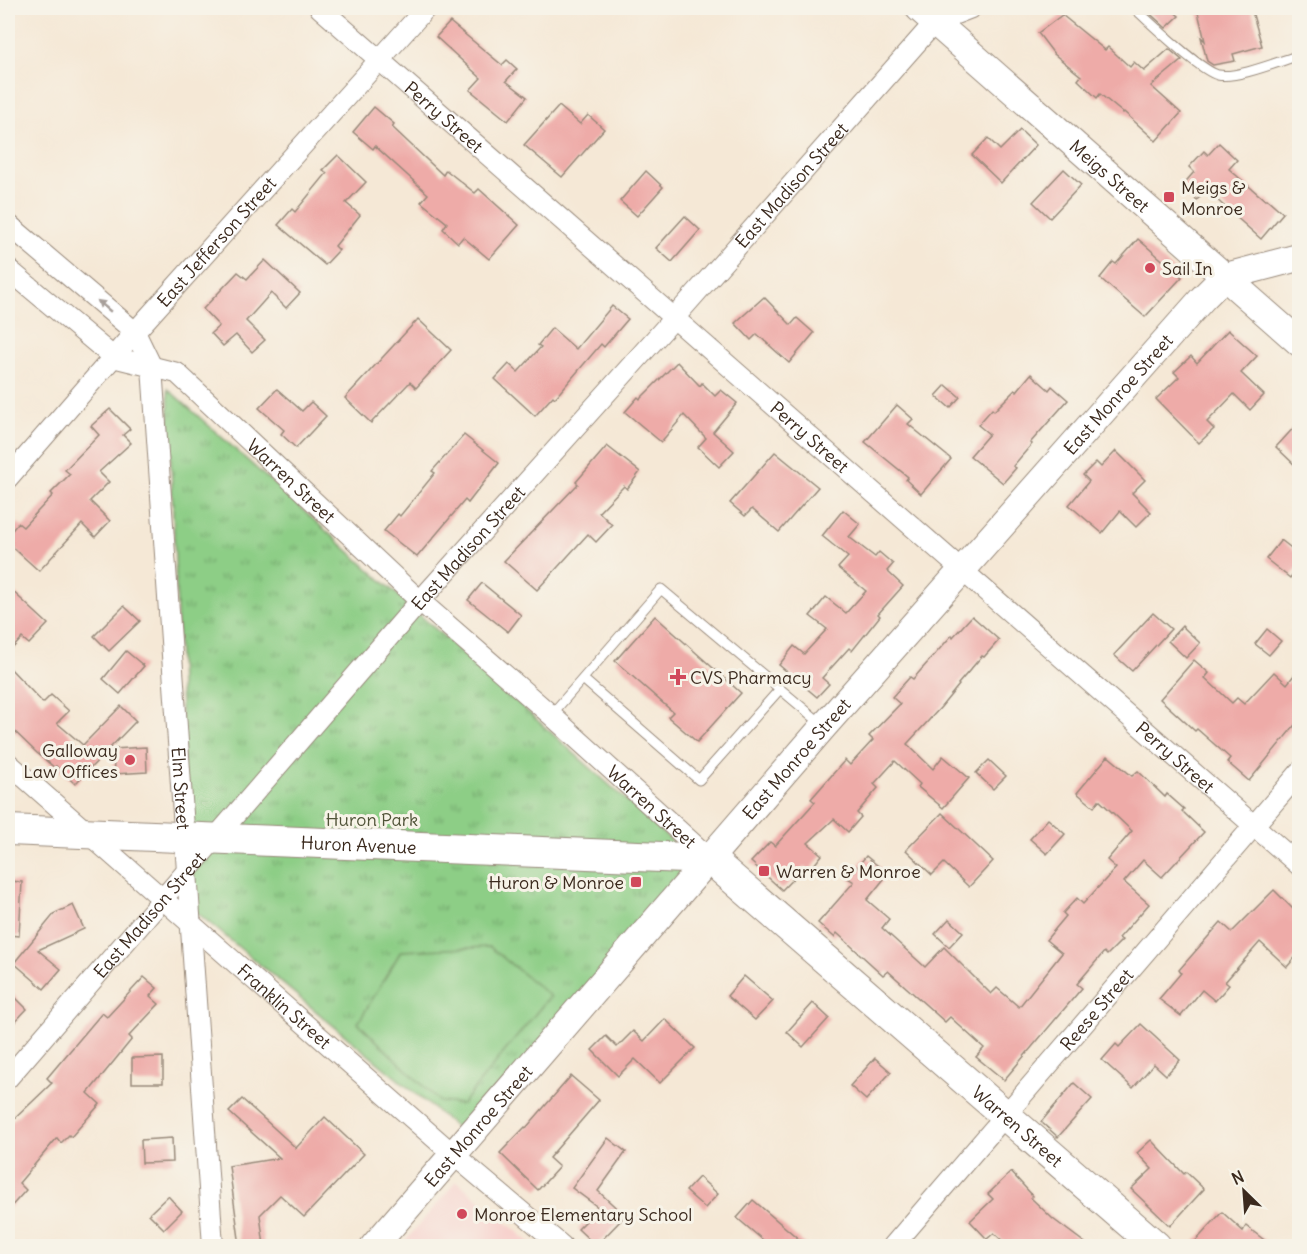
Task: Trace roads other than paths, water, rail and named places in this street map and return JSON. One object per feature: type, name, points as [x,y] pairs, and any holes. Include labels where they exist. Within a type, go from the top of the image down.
[{"type":"main road","name":"Meigs Street","points":[[927,15],[1299,343]]},
{"type":"main road","points":[[1224,277],[1299,257]]},
{"type":"main road","name":"East Monroe Street","points":[[374,1246],[824,726],[1224,277]]},
{"type":"main road","name":"Huron Avenue","points":[[8,830],[710,860]]},
{"type":"main road","name":"Warren Street","points":[[710,860],[1156,1246]]},
{"type":"street","name":"Perry Street","points":[[320,8],[964,570],[1299,867]]},
{"type":"street","name":"East Jefferson Street","points":[[8,478],[135,332],[426,8]]},
{"type":"street","points":[[927,15],[971,8]]},
{"type":"street","name":"East Madison Street","points":[[8,1078],[187,870],[199,838],[420,601],[674,318],[927,15]]},
{"type":"street","points":[[8,224],[135,332],[152,367]]},
{"type":"street","name":"Warren Street","points":[[8,269],[113,357],[177,374],[420,601],[551,715],[710,860]]},
{"type":"street","name":"Elm Street","points":[[152,367],[199,838],[187,870],[213,1246]]},
{"type":"street","name":"Franklin Street","points":[[8,764],[454,1155],[562,1246]]},
{"type":"street","name":"Reese Street","points":[[893,1246],[1299,772]]},
{"type":"lane","points":[[1134,8],[1200,66],[1218,75],[1240,74],[1299,55]]},
{"type":"lane","points":[[551,715],[661,589],[824,726]]},
{"type":"lane","points":[[583,679],[699,780],[780,689]]},
{"type":"place","name":"Meigs & Monroe","points":[[1169,197]]},
{"type":"place","name":"Sail In","points":[[1150,268]]},
{"type":"place","name":"CVS Pharmacy","points":[[678,677]]},
{"type":"place","name":"Galloway Law Offices","points":[[130,760]]},
{"type":"place","name":"Warren & Monroe","points":[[764,871]]},
{"type":"place","name":"Huron & Monroe","points":[[636,882]]},
{"type":"place","name":"Monroe Elementary School","points":[[462,1214]]},
{"type":"park label","name":"Huron Park","points":[[372,819]]}]
